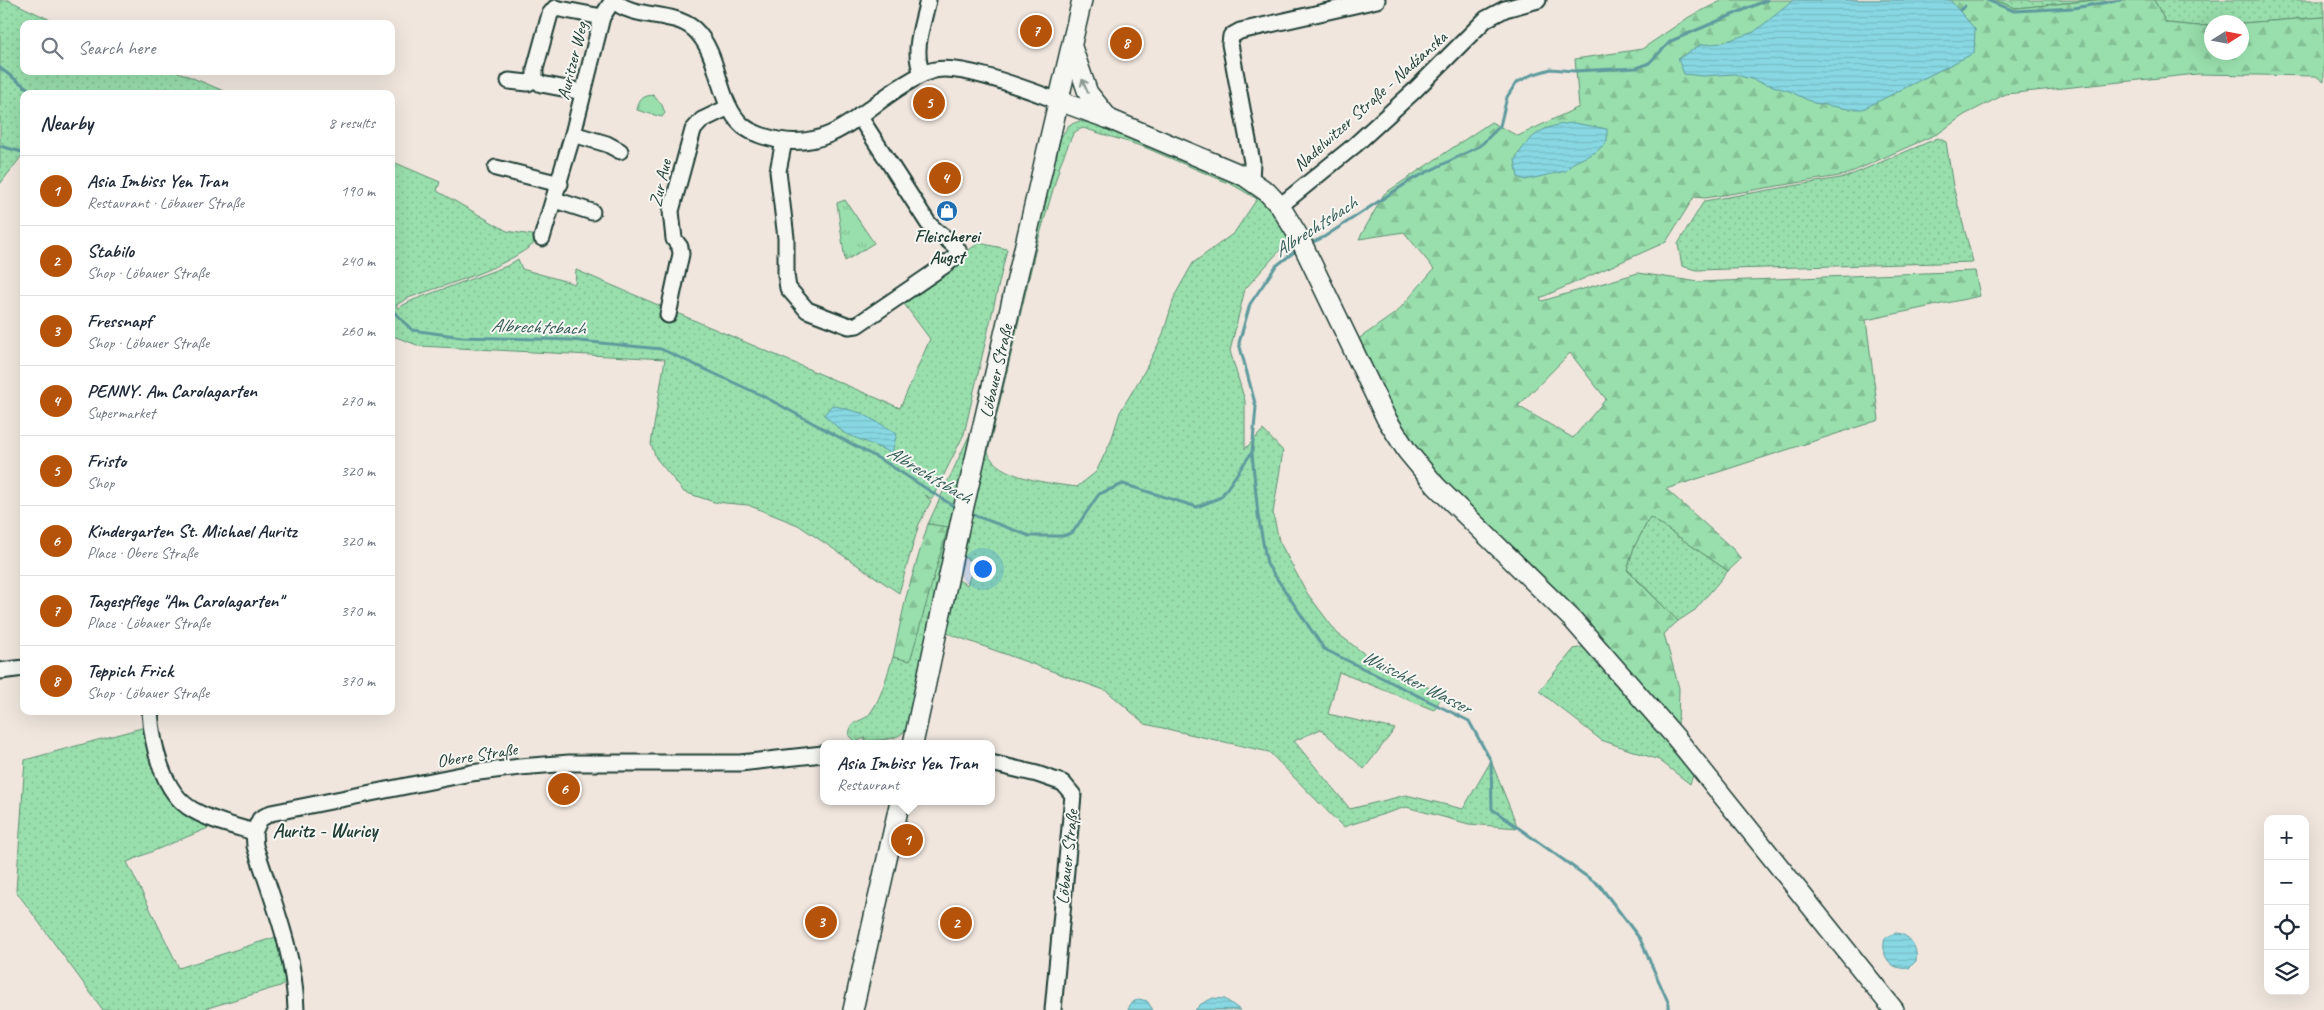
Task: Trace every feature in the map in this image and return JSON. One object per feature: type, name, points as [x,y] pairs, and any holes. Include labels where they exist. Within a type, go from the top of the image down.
[{"type":"main road","name":"Löbauer Straße","points":[[914,740],[963,511],[1082,0]]},
{"type":"main road","points":[[1072,47],[1088,93],[1109,119]]},
{"type":"main road","points":[[1059,101],[1109,119],[1251,180],[1280,206],[1299,237],[1314,267],[1386,418],[1407,451],[1436,486],[1567,613],[1594,643],[1677,739],[1894,1010]]},
{"type":"main road","points":[[852,1010],[899,805]]},
{"type":"street","name":"Auritzer Weg","points":[[542,238],[560,184],[602,17],[613,0]]},
{"type":"street","points":[[613,0],[621,6],[673,19],[692,28],[708,46],[729,107],[738,120],[751,131],[784,141],[817,140],[859,116],[922,73],[945,69],[961,71],[1059,101]]},
{"type":"street","points":[[922,73],[917,50],[928,0]]},
{"type":"street","points":[[1251,180],[1252,162],[1230,44],[1231,36],[1240,31],[1377,0]]},
{"type":"street","name":"Nadelwitzer Straße - Nadźanska","points":[[1280,206],[1354,145],[1414,91],[1486,19],[1505,9],[1538,0]]},
{"type":"street","points":[[583,92],[541,84],[535,79],[534,69],[551,7],[602,17]]},
{"type":"street","points":[[509,81],[528,83],[535,79]]},
{"type":"street","name":"Zur Aue","points":[[668,315],[681,254],[680,247],[674,239],[671,211],[693,130],[702,120],[729,107]]},
{"type":"street","points":[[784,141],[778,171],[786,238],[788,288],[807,310],[850,326],[857,325],[945,265],[954,258],[958,250],[952,242],[936,232],[928,223],[859,116]]},
{"type":"street","points":[[573,134],[607,144],[620,151]]},
{"type":"street","points":[[496,168],[560,184]]},
{"type":"street","points":[[555,200],[592,212]]},
{"type":"street","points":[[0,671],[20,668]]},
{"type":"street","points":[[150,715],[152,735],[161,766],[180,800],[193,810],[254,832],[255,846],[283,934],[292,976],[296,1010]]},
{"type":"street","name":"Obere Straße","points":[[254,832],[260,819],[271,813],[471,773],[563,763],[740,763],[820,754]]},
{"type":"street","name":"Löbauer Straße","points":[[995,764],[1037,774],[1063,783],[1073,794],[1053,1010]]},
{"type":"green space","points":[[0,0],[8,0],[50,20],[20,20],[20,75],[186,75],[221,90],[20,90],[20,158],[0,184]]},
{"type":"green space","points":[[1723,0],[1994,0],[2016,8],[2096,0],[2154,0],[2166,23],[2204,26],[2204,60],[2249,60],[2249,22],[2324,17],[2324,82],[2316,76],[2197,74],[2006,94],[1964,115],[1939,133],[1845,175],[1705,198],[1694,197],[1666,242],[1540,298],[1542,301],[1638,273],[1699,282],[1975,271],[1980,296],[1866,320],[1879,420],[1666,489],[1734,550],[1741,559],[1728,571],[1650,517],[1634,547],[1627,570],[1678,621],[1664,634],[1679,688],[1678,729],[1419,461],[1354,342],[1397,312],[1434,269],[1404,232],[1359,239],[1384,194],[1491,122],[1518,136],[1579,107],[1575,59],[1642,49],[1689,17]],"holes":[[[1570,353],[1606,399],[1573,438],[1518,406]]]},
{"type":"green space","points":[[1994,0],[2096,0],[2016,8]]},
{"type":"green space","points":[[2154,0],[2324,0],[2324,17],[2249,22],[2249,15],[2204,15],[2204,26],[2166,23]]},
{"type":"green space","points":[[653,95],[662,105],[665,113],[662,117],[637,110],[642,99]]},
{"type":"green space","points":[[1080,121],[1122,132],[1246,185],[1276,213],[1290,239],[1245,289],[1230,351],[1245,401],[1245,449],[1263,430],[1283,451],[1273,513],[1279,541],[1307,593],[1337,633],[1379,665],[1443,694],[1434,710],[1339,672],[1328,714],[1395,729],[1364,769],[1321,729],[1294,741],[1350,809],[1406,795],[1463,809],[1491,761],[1518,828],[1469,824],[1406,807],[1343,827],[1269,752],[1145,724],[1107,691],[944,632],[955,578],[967,585],[975,563],[961,556],[1027,267],[1061,137],[1069,125]],"holes":[[[1083,128],[1144,147],[1233,185],[1257,199],[1234,233],[1193,263],[1175,295],[1162,337],[1120,412],[1111,441],[1096,472],[1077,487],[1013,474],[993,461],[988,452],[1036,248],[1061,162],[1072,136],[1076,131]]]},
{"type":"green space","points":[[1938,138],[1946,142],[1953,186],[1973,262],[1696,270],[1682,266],[1678,244],[1704,201],[1846,177]]},
{"type":"green space","points":[[395,163],[440,182],[437,191],[507,231],[538,236],[539,240],[525,250],[493,267],[459,281],[408,298],[396,305],[398,308],[413,300],[507,266],[518,259],[522,269],[575,284],[576,270],[900,408],[930,339],[899,297],[979,243],[1007,249],[964,434],[932,499],[925,495],[931,501],[919,524],[899,593],[798,525],[748,505],[714,502],[684,492],[656,458],[651,444],[665,359],[420,346],[395,337]]},
{"type":"green space","points":[[845,200],[874,243],[845,261],[837,203]]},
{"type":"green space","points":[[969,436],[976,438],[909,725],[901,734],[890,739],[865,740],[865,738],[853,740],[849,736],[850,730],[854,723],[868,716],[875,706],[893,657],[910,660],[947,527],[928,524]]},
{"type":"green space","points":[[1650,517],[1728,571],[1695,610],[1678,621],[1627,569],[1634,547]]},
{"type":"green space","points":[[928,524],[948,527],[910,661],[893,657],[906,597]]},
{"type":"green space","points":[[1586,646],[1695,769],[1690,784],[1659,760],[1601,740],[1539,691],[1574,649]]},
{"type":"green space","points":[[145,727],[158,769],[171,800],[184,813],[213,826],[127,862],[179,968],[279,936],[290,983],[201,1010],[103,1010],[16,891],[25,760]]},
{"type":"water","points":[[1794,0],[1950,0],[1975,29],[1974,53],[1863,109],[1848,109],[1814,103],[1789,91],[1734,74],[1703,76],[1684,74],[1678,59],[1700,45],[1721,43],[1754,32]]},
{"type":"water","points":[[1574,123],[1607,129],[1607,142],[1596,152],[1573,163],[1566,171],[1525,180],[1518,177],[1515,160],[1532,137],[1554,126]]},
{"type":"water","points":[[832,405],[861,413],[897,433],[892,453],[844,433],[824,415]]},
{"type":"water","points":[[1895,933],[1909,939],[1916,951],[1916,961],[1909,968],[1892,965],[1884,951],[1885,938]]},
{"type":"water","points":[[1213,998],[1225,999],[1240,1010],[1195,1010],[1201,1004]]},
{"type":"water","points":[[1139,999],[1147,1001],[1153,1010],[1128,1010],[1131,1003]]},
{"type":"waterway","name":"Albrechtsbach","points":[[1309,244],[1324,237],[1413,179],[1480,146],[1500,126],[1507,97],[1516,83],[1531,75],[1551,69],[1574,71],[1637,68],[1649,63],[1671,41],[1767,0]]},
{"type":"waterway","name":"Albrechtsbach","points":[[1987,0],[2014,11],[2074,8],[2120,0]]},
{"type":"waterway","points":[[1960,10],[1965,6]]},
{"type":"waterway","name":"Albrechtsbach","points":[[0,68],[30,90]]},
{"type":"waterway","points":[[0,146],[20,151]]},
{"type":"waterway","name":"Albrechtsbach","points":[[968,513],[1030,536],[1063,536],[1073,532],[1099,494],[1123,484],[1197,507],[1221,497],[1252,452],[1256,407],[1239,343],[1250,304],[1276,266],[1298,249]]},
{"type":"waterway","name":"Albrechtsbach","points":[[395,313],[412,330],[462,337],[570,340],[661,349],[763,396],[885,462],[958,509]]},
{"type":"waterway","name":"Wuischker Wasser","points":[[1252,453],[1258,515],[1267,564],[1324,649],[1469,721],[1491,761],[1492,809],[1600,886],[1640,939],[1669,1004],[1669,1010]]},
{"type":"place","name":"Tagespflege \"Am Carolagarten\"","points":[[1036,31]]},
{"type":"place","name":"Teppich Frick","points":[[1126,43]]},
{"type":"place","name":"Fristo","points":[[929,103]]},
{"type":"place","name":"PENNY. Am Carolagarten","points":[[945,178]]},
{"type":"place","name":"Fleischerei Augst","points":[[947,211]]},
{"type":"place","name":"Kindergarten St. Michael Auritz","points":[[564,789]]},
{"type":"place","name":"Asia Imbiss Yen Tran","points":[[907,840]]},
{"type":"place","name":"Fressnapf","points":[[821,922]]},
{"type":"place","name":"Stabilo","points":[[956,923]]},
{"type":"district","name":"Auritz - Wuricy","points":[[325,830]]}]
